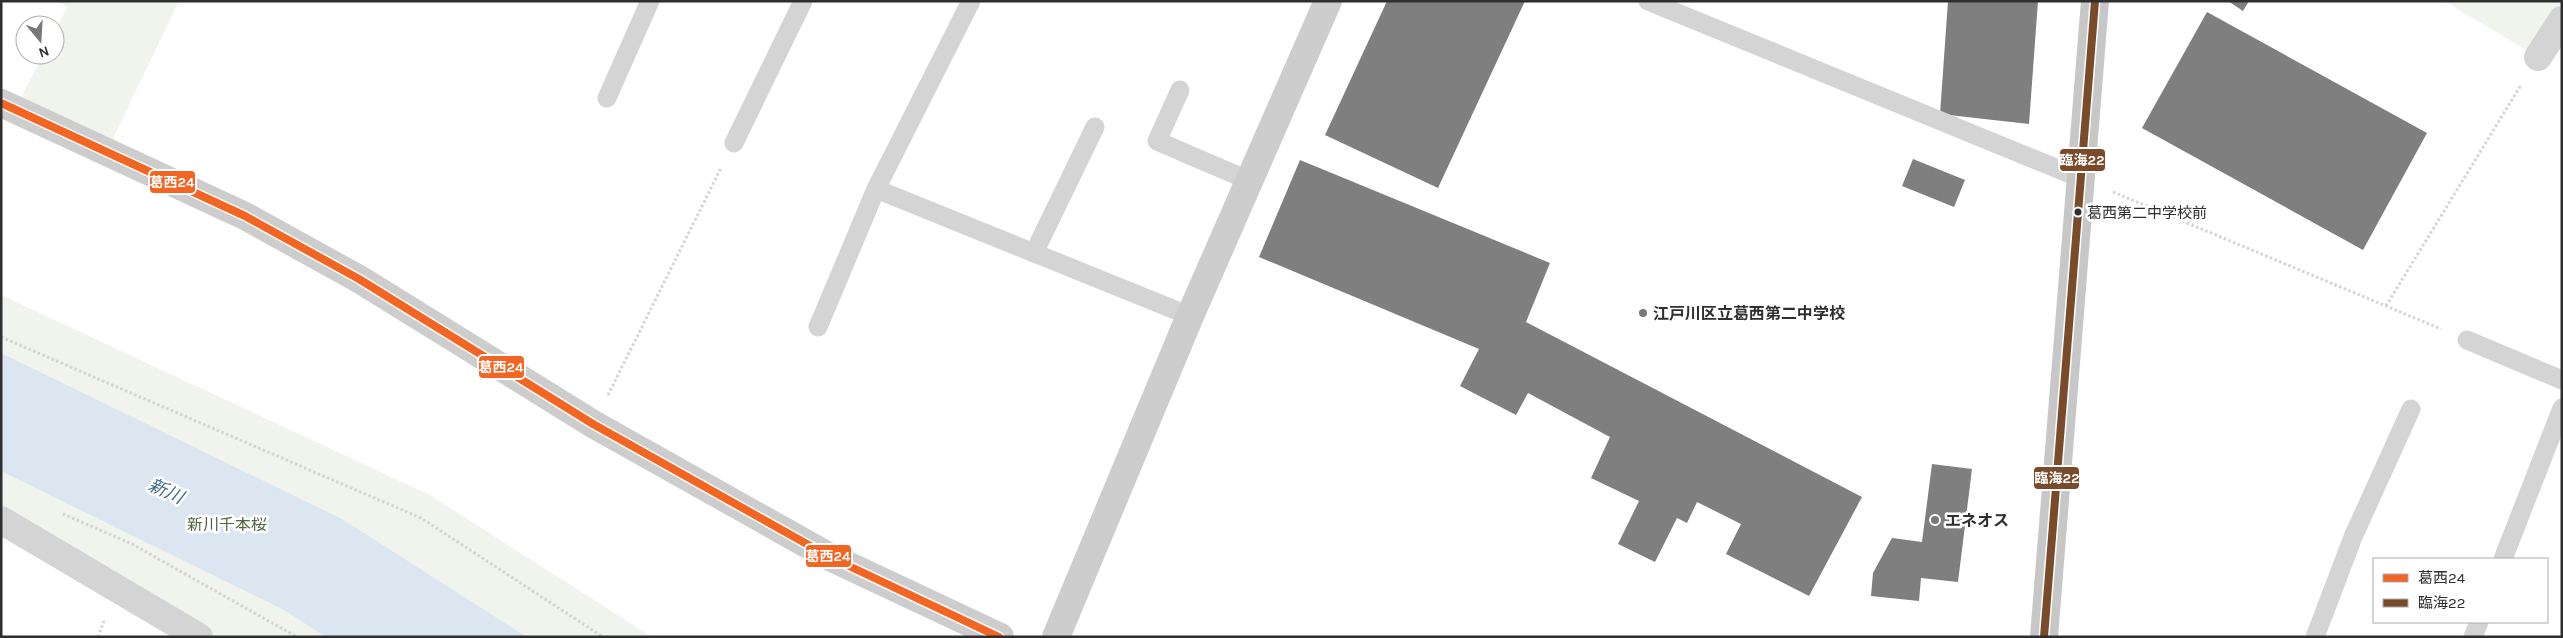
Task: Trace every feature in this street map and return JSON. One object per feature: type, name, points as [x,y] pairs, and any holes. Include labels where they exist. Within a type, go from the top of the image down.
[{"type":"main road","points":[[2044,637],[2095,1]]},
{"type":"street","points":[[1056,637],[1190,316],[1328,1]]},
{"type":"street","points":[[2538,57],[2562,20]]},
{"type":"street","points":[[1,103],[245,216],[360,279],[593,424],[830,557],[1000,637]]},
{"type":"street","points":[[1,520],[199,637]]},
{"type":"lane","points":[[607,98],[650,1]]},
{"type":"lane","points":[[734,143],[803,1]]},
{"type":"lane","points":[[818,327],[876,189],[971,1]]},
{"type":"lane","points":[[1648,1],[2080,178]]},
{"type":"lane","points":[[1180,90],[1157,142],[1250,181]]},
{"type":"lane","points":[[1034,253],[1095,127]]},
{"type":"lane","points":[[876,189],[1190,316]]},
{"type":"lane","points":[[2467,340],[2562,380]]},
{"type":"lane","points":[[2503,558],[2562,408]]},
{"type":"lane","points":[[2315,637],[2353,537],[2410,409]]},
{"type":"lane","points":[[2473,637],[2479,623]]},
{"type":"path","points":[[2386,306],[2538,57]]},
{"type":"path","points":[[593,424],[734,143]]},
{"type":"path","points":[[2080,178],[2467,340]]},
{"type":"path","points":[[1,337],[421,518],[603,637]]},
{"type":"path","points":[[54,510],[132,544],[297,637]]},
{"type":"green space","points":[[58,1],[179,1],[106,153],[15,109],[38,65],[65,65],[65,15],[63,15],[67,7]]},
{"type":"green space","points":[[2444,1],[2562,1],[2562,20],[2538,57]]},
{"type":"green space","name":"新川千本桜","points":[[1,295],[430,495],[652,637],[199,637],[1,520]]},
{"type":"water","name":"新川","points":[[1,353],[342,519],[527,637],[326,637],[284,610],[1,471]]},
{"type":"building","points":[[1387,1],[1525,1],[1438,188],[1325,135]]},
{"type":"building","points":[[1948,1],[2038,1],[2029,124],[1940,114]]},
{"type":"building","points":[[2228,1],[2249,1],[2243,11]]},
{"type":"building","points":[[2207,12],[2427,133],[2363,250],[2142,128]]},
{"type":"building","points":[[1913,159],[1965,180],[1954,207],[1902,186]]},
{"type":"building","points":[[1300,160],[1550,263],[1526,322],[1862,497],[1809,596],[1726,554],[1741,524],[1697,502],[1687,523],[1677,518],[1655,562],[1618,544],[1639,501],[1591,478],[1610,437],[1528,393],[1516,415],[1460,386],[1479,349],[1259,257]]},
{"type":"building","points":[[1932,464],[1972,469],[1958,582],[1921,578],[1919,601],[1871,596],[1873,573],[1892,538],[1922,542]]},
{"type":"transit line","name":"臨海22","points":[[2044,637],[2095,1]]},
{"type":"transit line","name":"葛西24","points":[[1,103],[245,216],[359,279],[593,424],[830,557],[999,637]]},
{"type":"place","name":"葛西第二中学校前","points":[[2078,212]]},
{"type":"place","name":"江戸川区立葛西第二中学校","points":[[1643,313]]},
{"type":"place","name":"エネオス","points":[[1935,520]]}]
